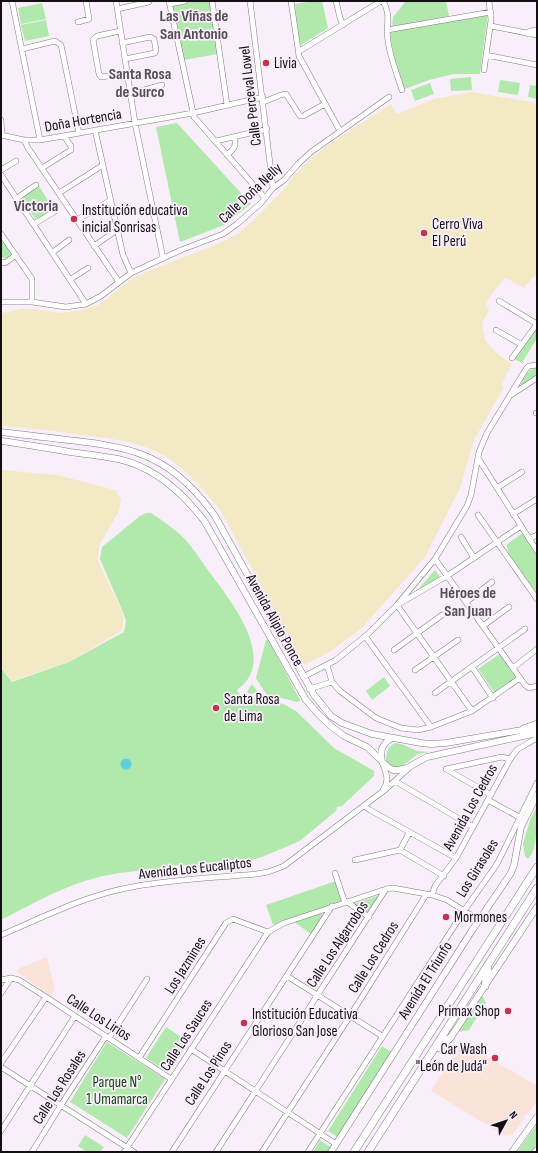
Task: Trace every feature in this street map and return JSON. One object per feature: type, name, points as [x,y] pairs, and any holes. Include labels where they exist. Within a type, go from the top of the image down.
[{"type":"highway","points":[[354,1152],[537,867]]},
{"type":"highway","points":[[368,1152],[537,888]]},
{"type":"highway","points":[[485,986],[489,965]]},
{"type":"highway","points":[[422,1069],[444,1042],[451,1037]]},
{"type":"main road","name":"Avenida Alipio Ponce","points":[[1,432],[115,447],[144,455],[156,461],[182,480],[198,495],[215,516],[309,689],[331,716],[342,723],[372,734],[431,744],[537,728]]},
{"type":"main road","name":"Avenida Alipio Ponce","points":[[1,441],[120,459],[149,471],[166,481],[193,506],[205,522],[306,700],[332,727],[344,736],[367,747],[378,756],[388,768],[398,770],[407,768],[427,757],[537,733]]},
{"type":"main road","points":[[205,522],[215,516]]},
{"type":"main road","points":[[382,762],[382,748],[388,740],[392,738]]},
{"type":"main road","name":"Avenida El Triunfo","points":[[331,1152],[479,920],[511,873],[514,865],[521,827],[537,795]]},
{"type":"main road","points":[[451,1037],[537,907]]},
{"type":"main road","points":[[512,1152],[537,1117]]},
{"type":"street","points":[[12,1],[40,140]]},
{"type":"street","points":[[78,22],[89,19],[86,1]]},
{"type":"street","points":[[116,1],[135,123],[162,258]]},
{"type":"street","points":[[184,1],[170,3],[194,117],[265,198]]},
{"type":"street","points":[[212,1],[227,105]]},
{"type":"street","name":"Calle Perceval Lowel","points":[[250,1],[273,188]]},
{"type":"street","points":[[291,1],[298,52],[340,131]]},
{"type":"street","points":[[336,1],[343,25]]},
{"type":"street","points":[[298,52],[382,1],[388,11],[389,20],[387,30],[390,51],[402,90]]},
{"type":"street","points":[[484,70],[491,26],[491,12],[488,1]]},
{"type":"street","points":[[117,9],[149,2]]},
{"type":"street","points":[[387,30],[491,12]]},
{"type":"street","points":[[491,26],[537,35]]},
{"type":"street","points":[[528,34],[530,31],[537,30]]},
{"type":"street","points":[[120,31],[97,36],[93,40],[99,74],[101,77],[127,74]]},
{"type":"street","points":[[122,43],[150,36],[154,39],[156,50],[154,53],[125,59]]},
{"type":"street","points":[[22,49],[56,42],[61,45],[79,133]]},
{"type":"street","points":[[486,55],[537,65]]},
{"type":"street","points":[[130,94],[162,84]]},
{"type":"street","name":"Doña Hortencia","points":[[2,135],[24,140],[40,140],[193,113],[227,105],[275,98],[284,93],[300,116],[303,116],[325,104]]},
{"type":"street","name":"Calle Doña Nelly","points":[[1,302],[32,302],[66,307],[86,304],[101,296],[131,273],[162,258],[224,234],[238,224],[265,198],[273,188],[284,180],[298,163],[311,152],[389,97]]},
{"type":"street","points":[[1,120],[2,135]]},
{"type":"street","points":[[95,130],[123,255],[131,273]]},
{"type":"street","points":[[216,142],[267,130]]},
{"type":"street","points":[[42,168],[71,150],[71,146],[64,136]]},
{"type":"street","points":[[228,155],[234,148],[236,142],[234,137]]},
{"type":"street","points":[[24,140],[119,282]]},
{"type":"street","points":[[1,170],[16,160]]},
{"type":"street","points":[[59,192],[103,165]]},
{"type":"street","points":[[1,175],[71,279],[86,304]]},
{"type":"street","points":[[17,198],[36,185]]},
{"type":"street","points":[[77,220],[111,200]]},
{"type":"street","points":[[34,224],[54,212]]},
{"type":"street","points":[[94,246],[117,230]]},
{"type":"street","points":[[1,234],[32,279],[32,302]]},
{"type":"street","points":[[53,252],[69,240]]},
{"type":"street","points":[[1,262],[5,263],[16,255]]},
{"type":"street","points":[[71,279],[88,268]]},
{"type":"street","points":[[499,301],[537,324],[512,358]]},
{"type":"street","points":[[496,330],[522,345]]},
{"type":"street","points":[[303,677],[327,665],[366,636],[397,606],[435,559],[467,506],[471,495],[478,458],[487,433],[526,370],[529,366],[537,365]]},
{"type":"street","points":[[508,397],[537,378]]},
{"type":"street","points":[[478,458],[537,552]]},
{"type":"street","points":[[497,488],[522,472]]},
{"type":"street","points":[[514,514],[537,499]]},
{"type":"street","points":[[478,515],[537,599]]},
{"type":"street","points":[[397,606],[447,576],[521,526]]},
{"type":"street","points":[[530,539],[537,535]]},
{"type":"street","points":[[461,537],[474,558]]},
{"type":"street","points":[[435,559],[520,678],[529,688],[537,686]]},
{"type":"street","points":[[466,602],[492,582]]},
{"type":"street","points":[[397,606],[472,712]]},
{"type":"street","points":[[483,626],[509,607]]},
{"type":"street","points":[[394,650],[442,615]]},
{"type":"street","points":[[435,693],[525,629]]},
{"type":"street","points":[[366,636],[431,727]]},
{"type":"street","points":[[415,670],[458,640]]},
{"type":"street","points":[[513,668],[537,650]]},
{"type":"street","points":[[327,665],[332,682],[340,691],[376,718],[401,728],[413,730],[431,727],[472,712],[520,678]]},
{"type":"street","points":[[472,667],[493,698]]},
{"type":"street","points":[[309,689],[332,682]]},
{"type":"street","points":[[516,731],[537,723]]},
{"type":"street","name":"Avenida Los Cedros","points":[[432,895],[435,886],[456,858],[510,759],[518,749],[537,738]]},
{"type":"street","points":[[491,795],[446,769],[502,757],[510,759]]},
{"type":"street","name":"Avenida Los Eucaliptos","points":[[376,796],[385,787],[386,783],[386,772],[382,762]]},
{"type":"street","name":"Avenida Los Eucaliptos","points":[[1,935],[65,907],[99,895],[132,887],[176,881],[256,874],[268,872],[284,866],[364,806],[412,765]]},
{"type":"street","points":[[395,781],[473,827]]},
{"type":"street","name":"Los Girasoles","points":[[308,1152],[464,911],[497,864],[537,783]]},
{"type":"street","points":[[488,800],[519,817]]},
{"type":"street","points":[[364,806],[409,833],[456,858]]},
{"type":"street","points":[[400,850],[409,833]]},
{"type":"street","points":[[355,860],[400,850],[444,876]]},
{"type":"street","points":[[335,873],[346,902],[369,917]]},
{"type":"street","points":[[268,932],[284,923],[332,906],[392,888],[432,895],[447,900],[479,920]]},
{"type":"street","name":"Calle Los Algarrobos","points":[[216,1152],[386,889]]},
{"type":"street","name":"Calle Los Cedros","points":[[262,1152],[426,895]]},
{"type":"street","name":"Calle Los Pinos","points":[[172,1152],[223,1071],[332,906]]},
{"type":"street","name":"Los Jazmines","points":[[139,1058],[226,923],[233,919],[268,932]]},
{"type":"street","name":"Calle Los Sauces","points":[[125,1150],[268,932]]},
{"type":"street","points":[[287,976],[382,1036]]},
{"type":"street","points":[[1,980],[11,978]]},
{"type":"street","points":[[1,993],[11,978]]},
{"type":"street","name":"Calle Los Lirios","points":[[11,978],[19,980],[46,997],[171,1079]]},
{"type":"street","name":"Calle Los Rosales","points":[[32,1152],[60,1105],[147,979]]},
{"type":"street","points":[[1,1063],[46,997]]},
{"type":"street","points":[[1,1131],[75,1016]]},
{"type":"street","points":[[191,1049],[336,1144]]},
{"type":"street","points":[[1,1067],[60,1105],[125,1150],[134,1152]]},
{"type":"shaded area","points":[[47,957],[55,990],[50,996],[16,971]]},
{"type":"shaded area","points":[[466,1044],[537,1086],[537,1101],[531,1110],[523,1117],[525,1118],[512,1135],[505,1136],[431,1091],[441,1075],[448,1069],[451,1060],[460,1046]]},
{"type":"green space","points":[[194,1],[210,1],[217,54],[184,60],[173,5]]},
{"type":"green space","points":[[322,1],[328,28],[301,45],[295,4]]},
{"type":"green space","points":[[406,1],[446,1],[449,16],[392,27],[393,17]]},
{"type":"green space","points":[[42,3],[46,19],[21,24],[18,8]]},
{"type":"green space","points":[[487,14],[480,74],[453,74],[429,80],[405,89],[393,53],[390,31]]},
{"type":"green space","points":[[46,20],[49,36],[25,41],[21,25]]},
{"type":"green space","points":[[471,77],[472,90],[451,91],[450,79]]},
{"type":"green space","points":[[500,80],[520,83],[518,95],[498,92]]},
{"type":"green space","points":[[430,83],[434,94],[415,101],[411,90]]},
{"type":"green space","points":[[530,85],[537,86],[537,99],[528,97]]},
{"type":"green space","points":[[177,123],[251,204],[224,225],[180,242],[156,127]]},
{"type":"green space","points":[[39,186],[53,209],[36,220],[21,198]]},
{"type":"green space","points":[[3,240],[12,254],[6,259],[2,257],[1,246]]},
{"type":"green space","points":[[537,324],[537,338],[522,363],[512,358]]},
{"type":"green space","points":[[537,367],[537,377],[520,386],[528,372]]},
{"type":"green space","points":[[146,513],[151,513],[173,528],[185,539],[239,614],[247,631],[252,647],[253,663],[249,678],[237,690],[244,701],[264,698],[278,702],[296,711],[334,748],[374,771],[374,776],[342,806],[337,807],[336,811],[301,840],[262,857],[251,860],[217,864],[162,866],[160,869],[122,873],[86,880],[37,901],[1,920],[1,668],[12,682],[69,662],[124,632],[126,621],[100,559],[102,547],[140,516]]},
{"type":"green space","points":[[523,533],[537,553],[537,594],[509,555],[507,547],[507,544]]},
{"type":"green space","points":[[435,570],[440,577],[413,595]]},
{"type":"green space","points":[[268,639],[300,701],[297,702],[266,694],[256,678],[266,640]]},
{"type":"green space","points":[[501,653],[518,677],[495,693],[478,669]]},
{"type":"green space","points":[[384,677],[390,686],[372,700],[366,691]]},
{"type":"green space","points":[[252,684],[257,691],[256,693],[250,694],[247,692]]},
{"type":"green space","points":[[396,743],[417,751],[429,752],[418,754],[401,767],[392,767],[386,762],[386,756],[389,748]]},
{"type":"green space","points":[[537,806],[537,827],[534,849],[528,859],[525,856],[523,844],[530,820]]},
{"type":"green space","points":[[336,881],[342,901],[273,925],[266,905]]},
{"type":"green space","points":[[377,896],[379,897],[367,914],[353,904]]},
{"type":"green space","points":[[320,912],[322,916],[311,934],[294,922]]},
{"type":"green space","points":[[482,995],[486,1003],[469,1030],[457,1032]]},
{"type":"green space","points":[[166,1027],[189,1042],[170,1071],[166,1071],[146,1058]]},
{"type":"green space","name":"Parque N° 1 Umamarca","points":[[107,1042],[165,1079],[127,1138],[70,1102]]},
{"type":"green space","points":[[382,1046],[393,1053],[338,1137],[328,1131]]},
{"type":"green space","points":[[537,1124],[537,1144],[531,1152],[517,1152]]},
{"type":"green space","points":[[85,1135],[104,1147],[100,1152],[87,1152],[78,1146]]},
{"type":"green space","points":[[320,1140],[332,1148],[330,1152],[313,1152]]},
{"type":"sand","points":[[471,92],[537,103],[537,274],[524,288],[506,278],[496,288],[486,303],[489,310],[482,323],[485,340],[495,352],[512,364],[501,385],[504,387],[474,440],[460,488],[425,557],[362,628],[331,651],[304,665],[220,510],[201,487],[179,466],[153,450],[124,441],[53,431],[1,426],[2,313],[22,309],[35,309],[60,313],[83,310],[100,304],[131,279],[215,245],[238,234],[287,186],[294,175],[325,147],[391,104],[397,114],[434,99]]},
{"type":"sand","points":[[1,470],[57,475],[115,490],[121,499],[119,511],[99,546],[98,561],[122,611],[123,626],[121,631],[69,662],[12,681],[1,667]]},
{"type":"water","points":[[124,759],[128,759],[130,760],[130,768],[124,769],[121,766],[121,762]]},
{"type":"place","name":"Livia","points":[[266,63]]},
{"type":"place","name":"Institución educativa inicial Sonrisas","points":[[74,219]]},
{"type":"place","name":"Cerro Viva El Perú","points":[[424,233]]},
{"type":"place","name":"Santa Rosa de Lima","points":[[216,708]]},
{"type":"place","name":"Mormones","points":[[446,917]]},
{"type":"place","name":"Primax Shop","points":[[508,1011]]},
{"type":"place","name":"Institución Educativa Glorioso San Jose","points":[[244,1023]]},
{"type":"place","name":"Car Wash \"León de Judá\"","points":[[495,1058]]},
{"type":"district","name":"Las Viñas de San Antonio","points":[[194,24]]},
{"type":"district","name":"Santa Rosa de Surco","points":[[140,82]]},
{"type":"district","name":"Victoria","points":[[36,205]]},
{"type":"district","name":"Héroes de San Juan","points":[[468,601]]}]
